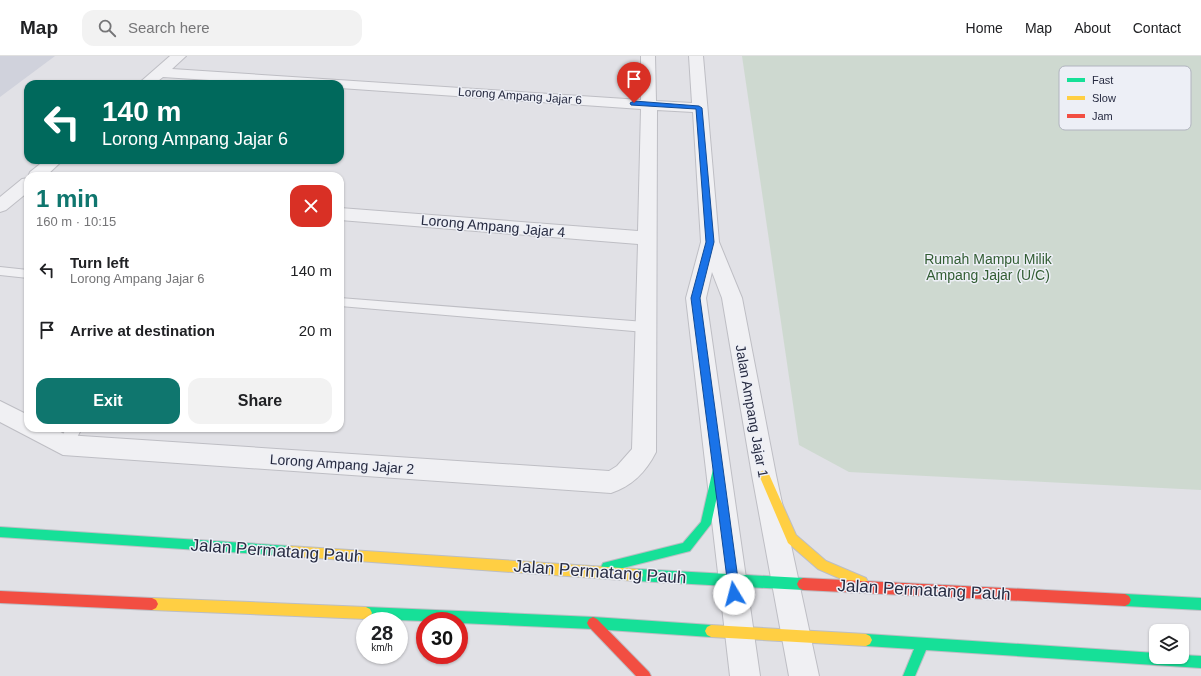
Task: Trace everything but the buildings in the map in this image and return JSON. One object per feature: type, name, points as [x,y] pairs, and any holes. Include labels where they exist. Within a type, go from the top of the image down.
[{"type":"main road","points":[[589,572],[686,547],[706,524],[718,470]]},
{"type":"main road","points":[[764,475],[792,539],[822,565],[874,587]]},
{"type":"main road","name":"Jalan Permatang Pauh","points":[[0,532],[732,581],[1201,604]]},
{"type":"main road","points":[[0,597],[593,623],[1201,662]]},
{"type":"main road","points":[[593,623],[646,676]]},
{"type":"main road","points":[[909,676],[922,644]]},
{"type":"street","points":[[149,80],[179,56]]},
{"type":"street","points":[[645,327],[649,104],[648,56]]},
{"type":"street","name":"Jalan Ampang Jajar 1","points":[[696,56],[710,242],[732,298],[764,475],[804,676]]},
{"type":"street","points":[[158,72],[277,80]]},
{"type":"street","name":"Lorong Ampang Jajar 6","points":[[344,84],[699,108]]},
{"type":"street","points":[[41,172],[50,164]]},
{"type":"street","points":[[0,206],[24,188]]},
{"type":"street","name":"Lorong Ampang Jajar 4","points":[[344,214],[646,238]]},
{"type":"street","name":"Jalan Ampang Jajar 1","points":[[710,242],[696,298],[745,676]]},
{"type":"street","name":"Lorong Ampang Jajar 2","points":[[50,432],[69,436],[611,482],[626,474],[644,452],[645,327]]},
{"type":"street","points":[[0,411],[24,424]]},
{"type":"lane","points":[[0,271],[24,274]]},
{"type":"lane","points":[[344,302],[645,327]]},
{"type":"shaded area","points":[[0,56],[55,56],[0,97]]},
{"type":"green space","name":"Rumah Mampu Milik Ampang Jajar (U/C)","points":[[742,56],[1201,56],[1201,490],[849,472],[799,445]]},
{"type":"traffic: fast","points":[[607,567],[686,547],[706,524],[718,469]]},
{"type":"traffic: fast","points":[[0,532],[289,551]]},
{"type":"traffic: fast","points":[[637,575],[803,584]]},
{"type":"traffic: fast","points":[[1125,600],[1201,604]]},
{"type":"traffic: fast","points":[[408,615],[593,623],[711,631]]},
{"type":"traffic: fast","points":[[866,640],[1201,662]]},
{"type":"traffic: fast","points":[[909,676],[922,644]]},
{"type":"traffic: slow","points":[[764,475],[792,539],[822,565],[862,582]]},
{"type":"traffic: slow","points":[[289,551],[637,575]]},
{"type":"traffic: slow","points":[[152,604],[356,613]]},
{"type":"traffic: slow","points":[[711,631],[866,640]]},
{"type":"traffic: jam","points":[[803,584],[1125,600]]},
{"type":"traffic: jam","points":[[0,597],[152,604]]},
{"type":"traffic: jam","points":[[593,623],[645,676]]},
{"type":"route","points":[[634,103],[699,108],[710,242],[696,298],[734,594]]}]
